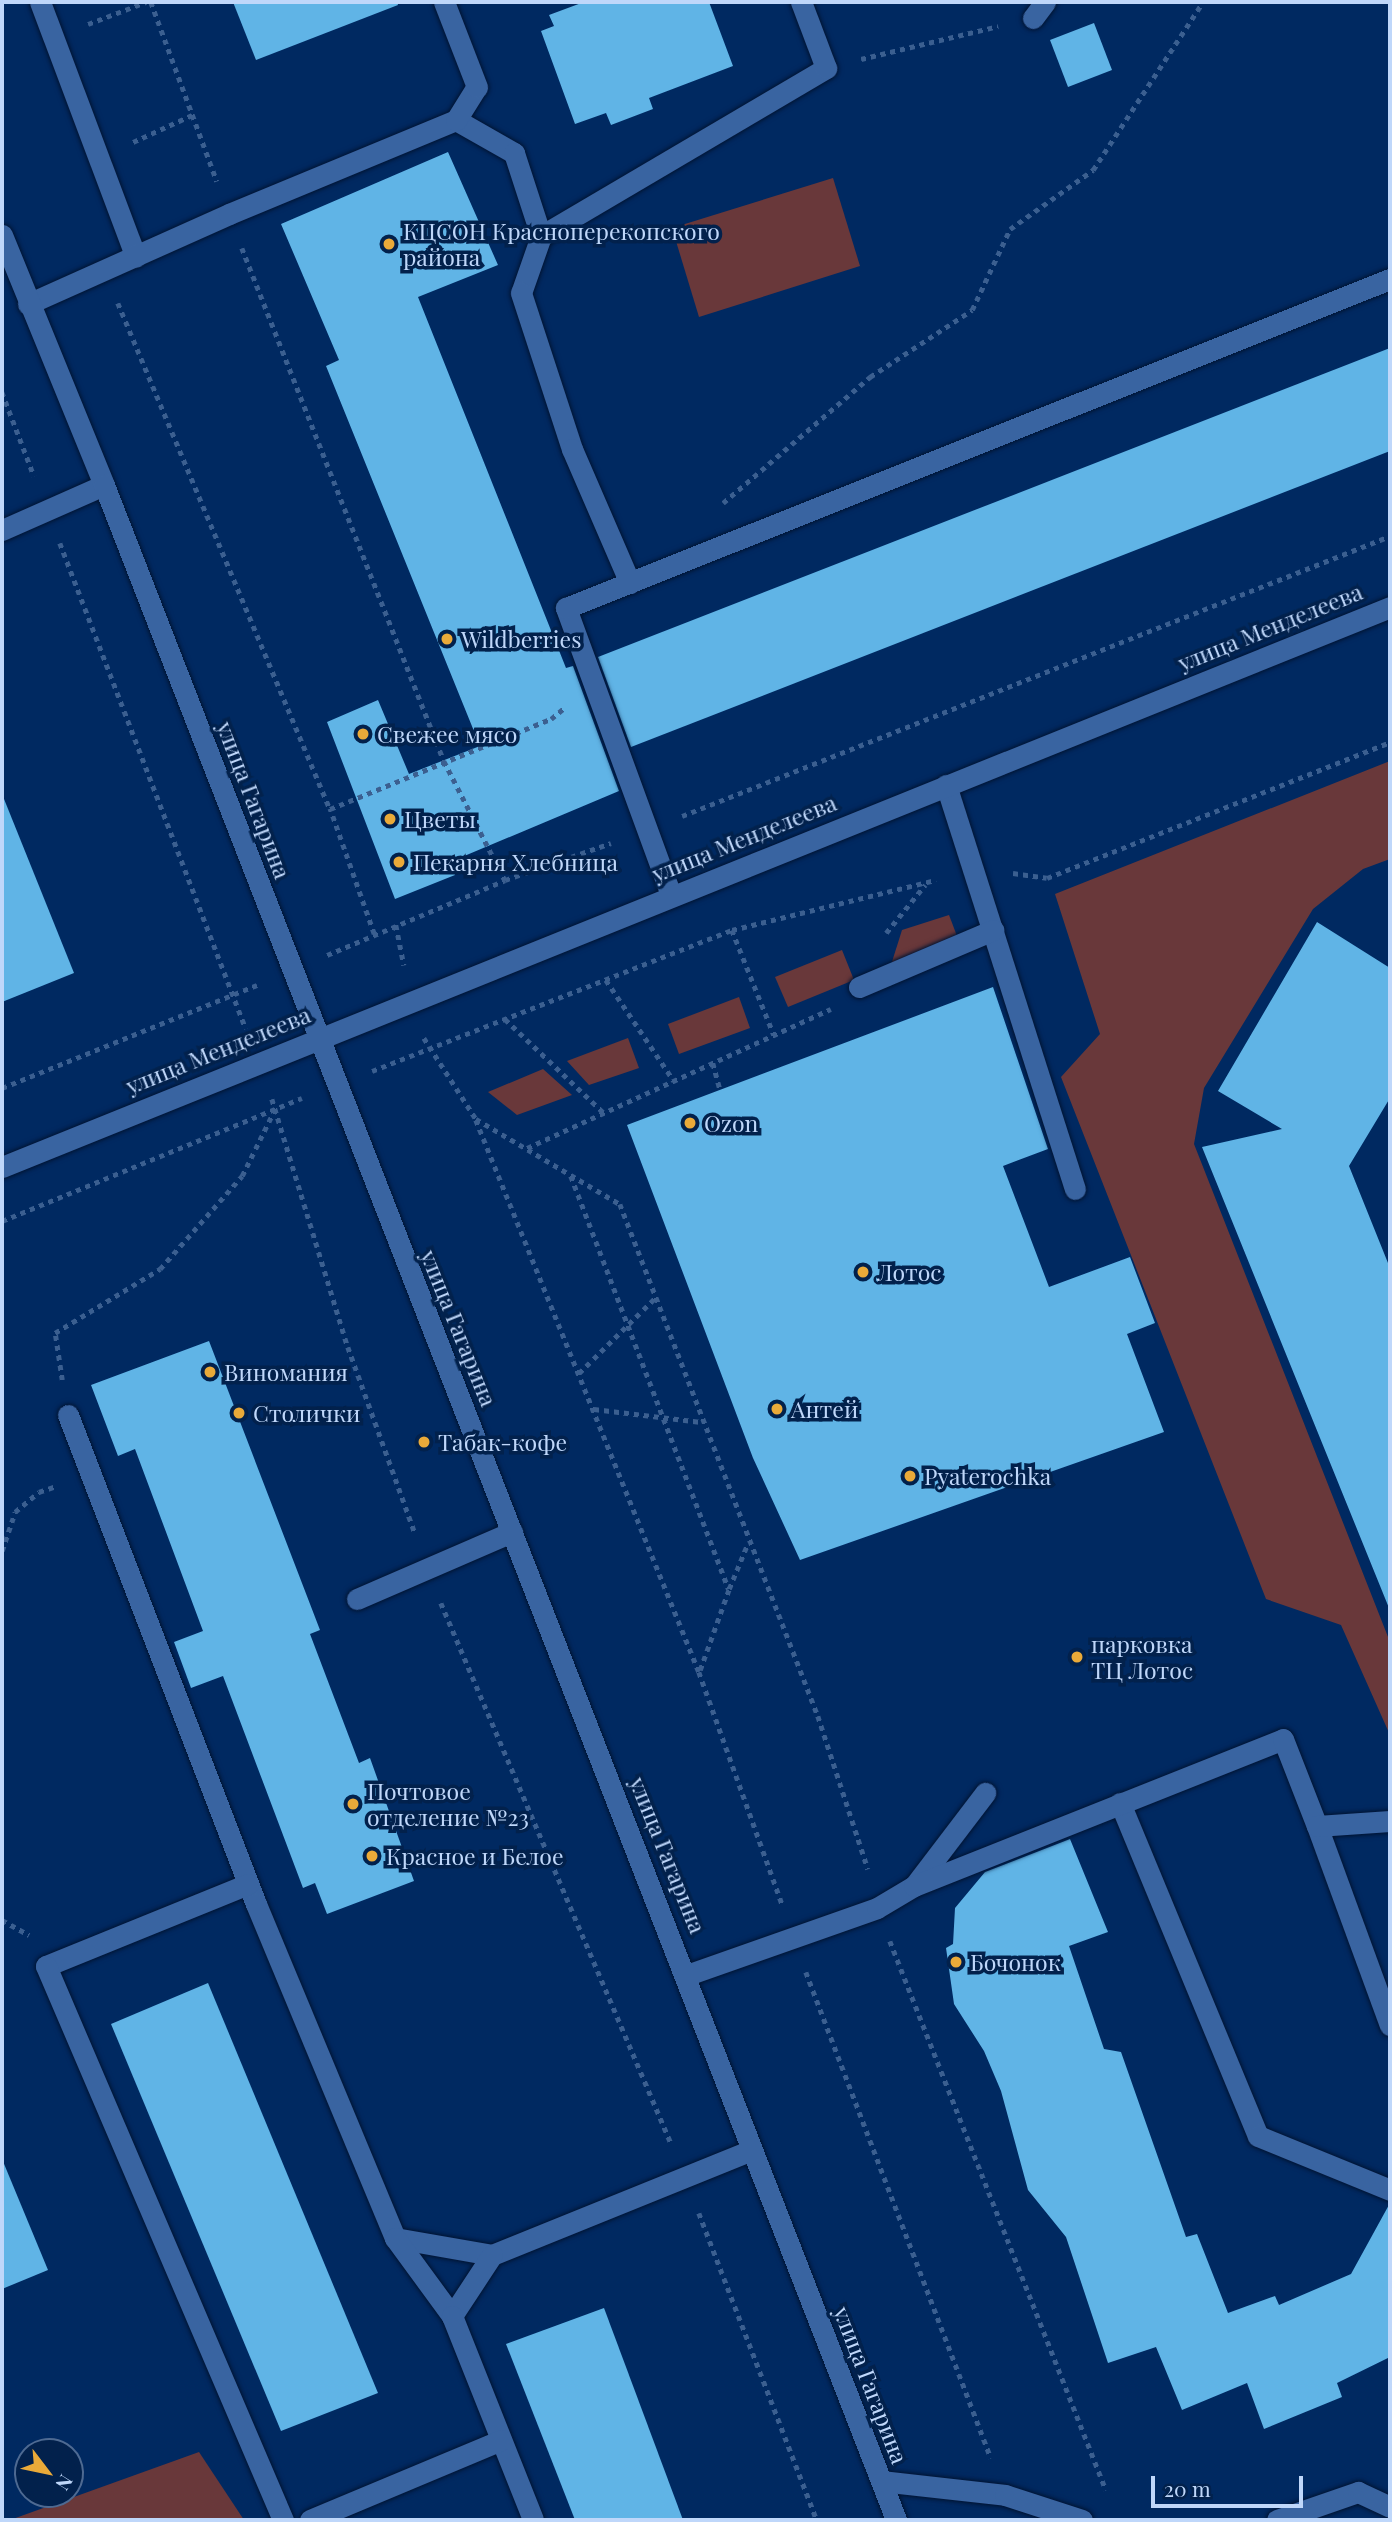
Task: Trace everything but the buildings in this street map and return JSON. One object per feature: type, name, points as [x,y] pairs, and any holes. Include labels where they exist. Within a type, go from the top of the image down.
[{"type":"main road","points":[[40,2],[136,257]]},
{"type":"main road","points":[[28,304],[229,214],[456,120],[477,87],[444,2]]},
{"type":"main road","points":[[541,236],[826,68],[801,2]]},
{"type":"main road","points":[[456,120],[514,153],[541,236],[521,293],[572,449],[630,583]]},
{"type":"main road","name":"улица Гагарина","points":[[2,235],[104,485],[335,1086],[687,1975],[896,2520]]},
{"type":"main road","points":[[671,895],[566,608],[1390,279]]},
{"type":"main road","points":[[2,530],[104,485]]},
{"type":"main road","name":"улица Менделеева","points":[[2,1167],[1390,607]]},
{"type":"main road","points":[[946,785],[1075,1189]]},
{"type":"main road","points":[[859,987],[993,930]]},
{"type":"main road","points":[[68,1415],[248,1884],[395,2238],[452,2316],[533,2520]]},
{"type":"main road","points":[[357,1599],[512,1532]]},
{"type":"main road","points":[[687,1975],[877,1908],[914,1886],[1283,1739],[1390,2025]]},
{"type":"main road","points":[[914,1886],[985,1793]]},
{"type":"main road","points":[[1120,1803],[1258,2137],[1390,2190]]},
{"type":"main road","points":[[1317,1826],[1390,1821]]},
{"type":"main road","points":[[248,1884],[46,1966],[283,2520]]},
{"type":"main road","points":[[395,2238],[492,2255],[752,2150]]},
{"type":"main road","points":[[452,2316],[492,2255]]},
{"type":"main road","points":[[310,2520],[501,2440]]},
{"type":"main road","points":[[881,2481],[1005,2496],[1082,2520]]},
{"type":"main road","points":[[1277,2520],[1358,2493],[1390,2507]]},
{"type":"path","points":[[54,37],[148,2],[444,761],[505,880]]},
{"type":"path","points":[[713,512],[870,377],[972,310],[1010,229],[1093,170],[1203,2]]},
{"type":"path","points":[[826,68],[1039,10]]},
{"type":"path","points":[[99,157],[192,115]]},
{"type":"path","points":[[104,272],[330,810],[374,934]]},
{"type":"path","points":[[2,392],[276,1108],[348,1347],[427,1568],[685,2177],[817,2520]]},
{"type":"path","points":[[2,1088],[291,971],[505,880],[648,830],[1390,536]]},
{"type":"path","points":[[330,810],[551,719],[594,683]]},
{"type":"path","points":[[2,1221],[276,1108],[732,930],[926,884],[972,867],[1047,878],[1390,742]]},
{"type":"path","points":[[526,1149],[856,997],[873,948],[926,884]]},
{"type":"path","points":[[396,925],[411,1000],[428,1049],[476,1119],[699,1672],[793,1937],[1005,2496]]},
{"type":"path","points":[[732,930],[774,1035]]},
{"type":"path","points":[[606,980],[674,1081]]},
{"type":"path","points":[[505,1019],[604,1113]]},
{"type":"path","points":[[712,1063],[720,1090]]},
{"type":"path","points":[[68,1415],[55,1333],[160,1269],[242,1176],[276,1108]]},
{"type":"path","points":[[476,1119],[620,1205],[840,1778],[862,1841],[877,1908],[1107,2493]]},
{"type":"path","points":[[571,1175],[729,1589]]},
{"type":"path","points":[[579,1373],[629,1327],[655,1298]]},
{"type":"path","points":[[594,1409],[702,1422]]},
{"type":"path","points":[[2,1551],[15,1512],[38,1492],[90,1474]]},
{"type":"path","points":[[699,1672],[748,1543]]},
{"type":"shaded area","points":[[833,178],[860,266],[699,317],[672,228]]},
{"type":"shaded area","points":[[1390,761],[1390,859],[1363,869],[1313,909],[1204,1088],[1194,1144],[1390,1642],[1390,1735],[1341,1625],[1266,1599],[1061,1077],[1100,1034],[1055,894]]},
{"type":"shaded area","points":[[949,915],[957,936],[891,965],[902,930]]},
{"type":"shaded area","points":[[842,950],[854,980],[788,1007],[775,977]]},
{"type":"shaded area","points":[[739,997],[750,1028],[679,1054],[668,1024]]},
{"type":"shaded area","points":[[628,1038],[639,1068],[589,1085],[567,1061]]},
{"type":"shaded area","points":[[543,1069],[572,1095],[517,1115],[488,1092]]},
{"type":"shaded area","points":[[199,2452],[244,2520],[10,2520],[43,2508],[84,2508],[84,2493]]},
{"type":"place","name":"КЦСОН Красноперекопского района","points":[[389,244]]},
{"type":"place","name":"Wildberries","points":[[447,639]]},
{"type":"place","name":"Свежее мясо","points":[[363,734]]},
{"type":"place","name":"Цветы","points":[[390,819]]},
{"type":"place","name":"Пекарня Хлебница","points":[[399,862]]},
{"type":"place","name":"Ozon","points":[[690,1123]]},
{"type":"place","name":"Лотос","points":[[863,1272]]},
{"type":"place","name":"Виномания","points":[[210,1372]]},
{"type":"place","name":"Антей","points":[[777,1409]]},
{"type":"place","name":"Столички","points":[[239,1413]]},
{"type":"place","name":"Табак-кофе","points":[[424,1442]]},
{"type":"place","name":"Pyaterochka","points":[[910,1476]]},
{"type":"place","name":"парковка ТЦ Лотос","points":[[1077,1657]]},
{"type":"place","name":"Почтовое отделение №23","points":[[353,1804]]},
{"type":"place","name":"Красное и Белое","points":[[372,1856]]},
{"type":"place","name":"Бочонок","points":[[956,1962]]}]
